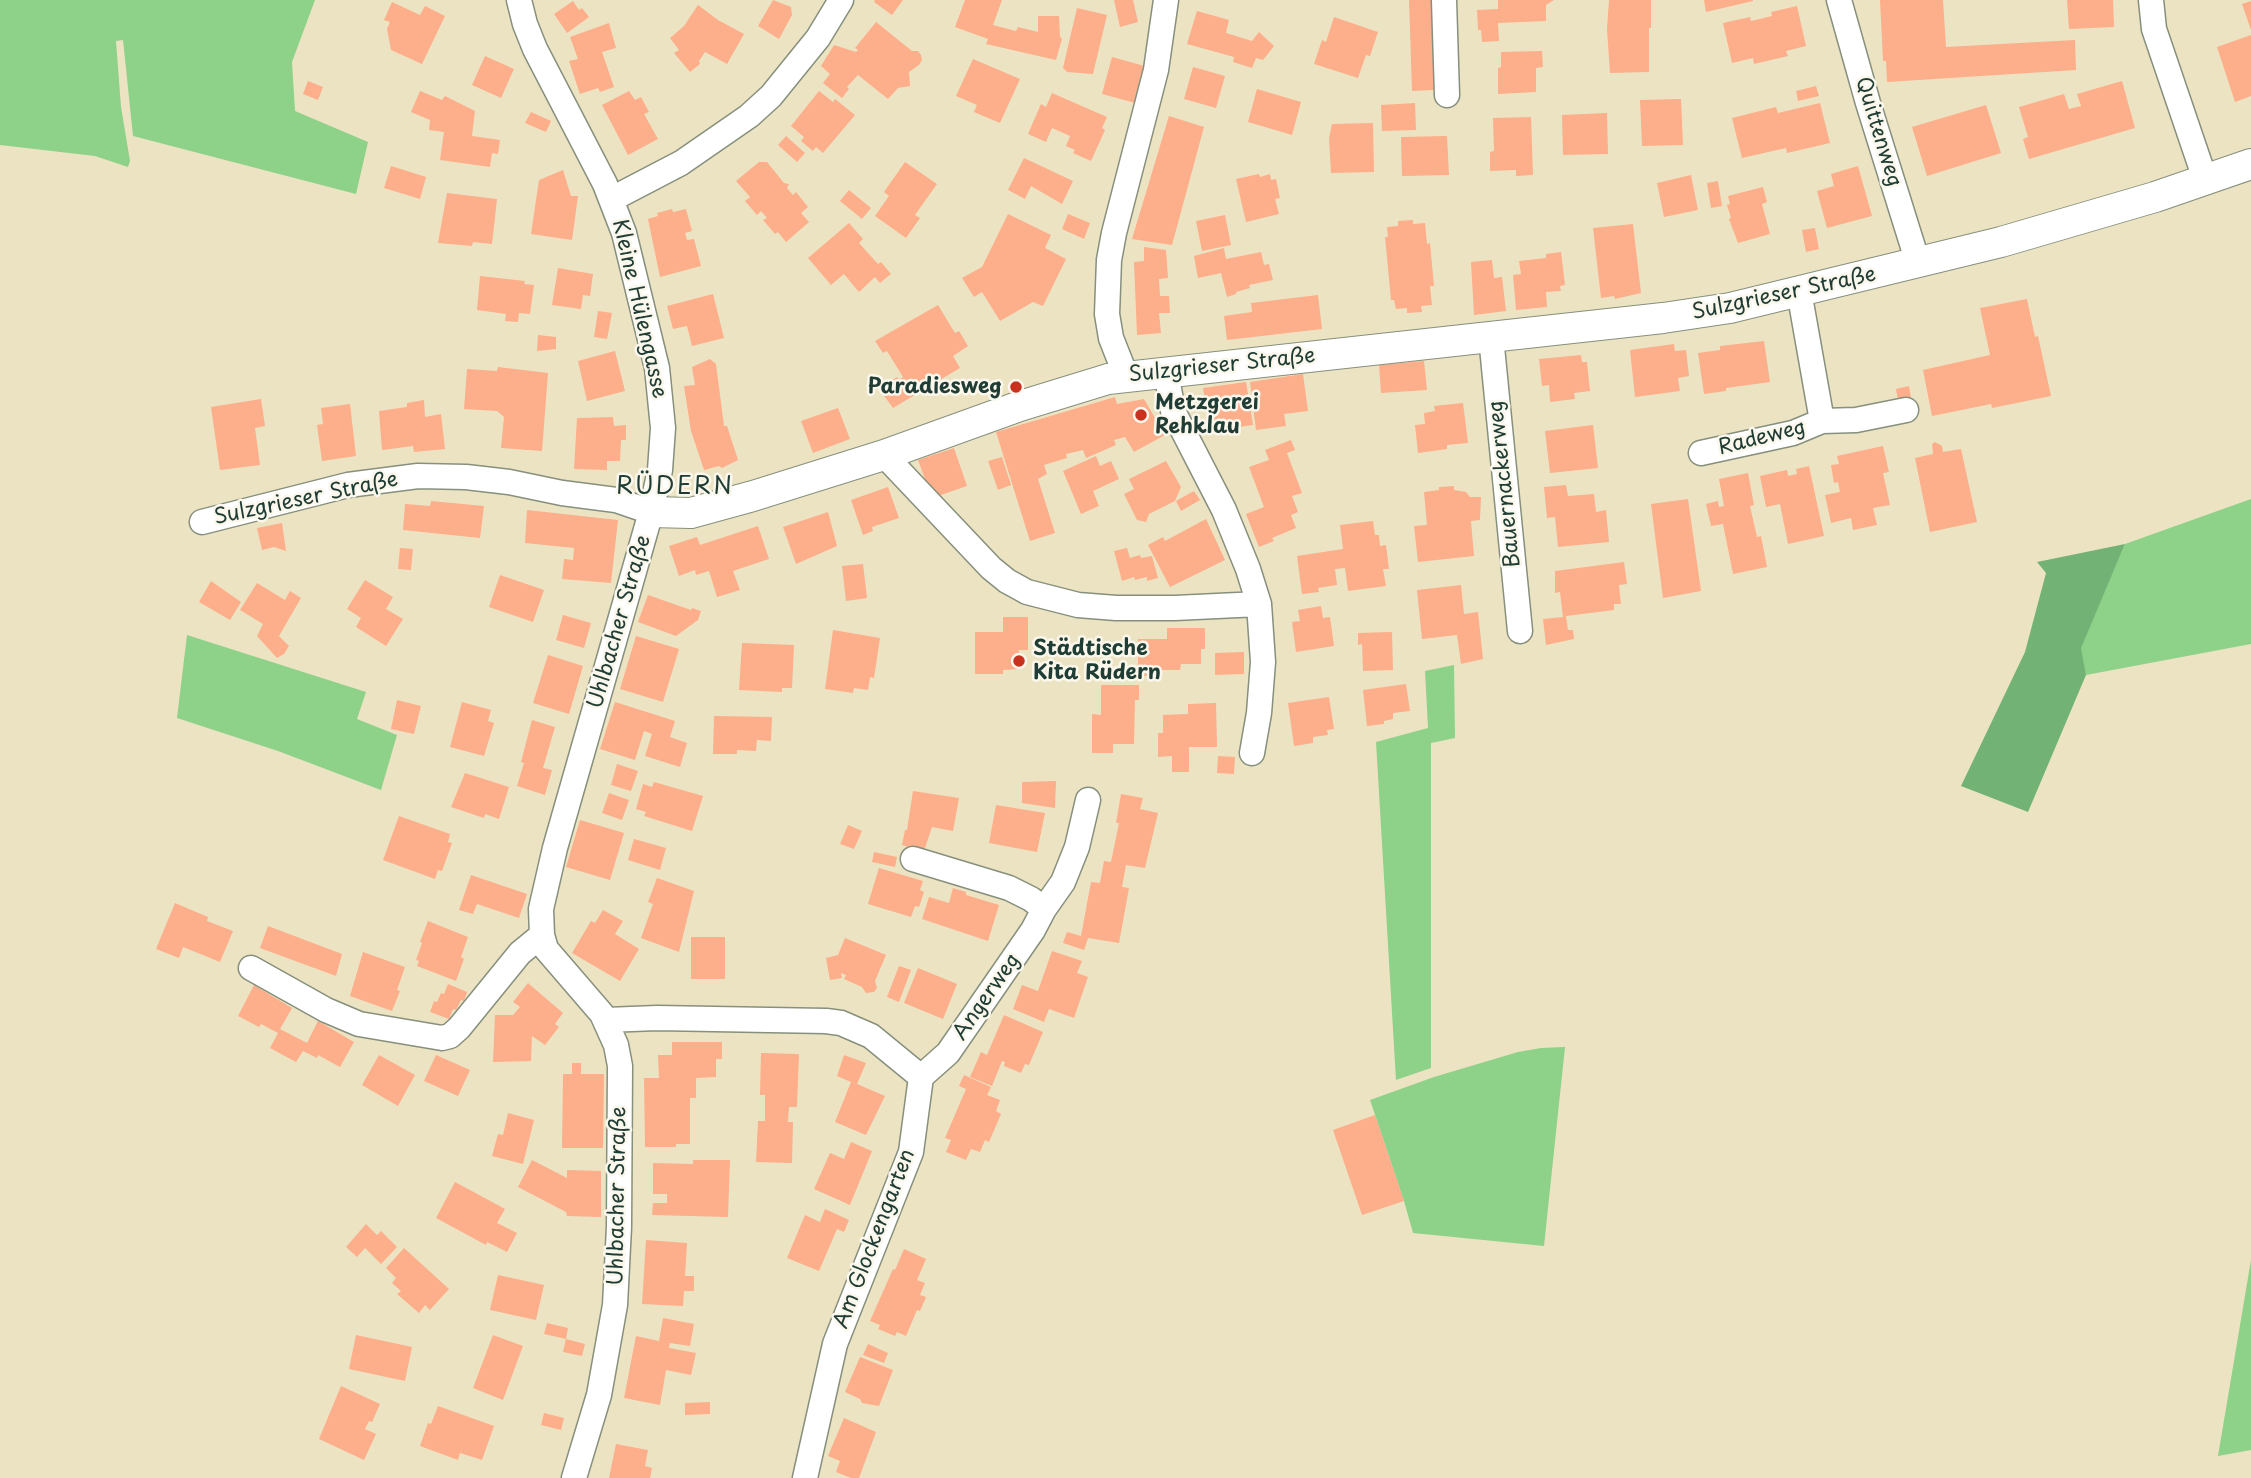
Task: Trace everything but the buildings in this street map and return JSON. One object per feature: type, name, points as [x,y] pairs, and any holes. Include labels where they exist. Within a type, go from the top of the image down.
[{"type":"street","name":"Kleine Hülengasse","points":[[519,0],[535,49],[612,199],[628,248],[659,380],[663,444],[659,481],[651,512]]},
{"type":"street","points":[[612,199],[681,163],[749,116],[771,96],[818,38],[841,0]]},
{"type":"street","points":[[1125,376],[1111,338],[1107,314],[1109,260],[1156,70],[1166,0]]},
{"type":"street","points":[[1444,0],[1447,95]]},
{"type":"street","name":"Quittenweg","points":[[1839,0],[1918,263]]},
{"type":"street","points":[[2151,0],[2154,29],[2205,179]]},
{"type":"street","name":"Sulzgrieser Straße","points":[[202,522],[348,485],[418,476],[466,477],[509,482],[576,496],[616,500],[651,512],[691,513],[884,455],[1020,405],[1089,384],[1125,376],[1684,316],[1730,308],[1918,263],[2068,223],[2251,164]]},
{"type":"street","name":"Radeweg","points":[[1799,291],[1822,421]]},
{"type":"street","name":"Bauernackerweg","points":[[1491,337],[1520,631]]},
{"type":"street","points":[[1166,372],[1173,411],[1224,510],[1259,604],[1263,662],[1259,713],[1252,753]]},
{"type":"street","name":"Radeweg","points":[[1701,453],[1793,433],[1822,421],[1856,420],[1906,410]]},
{"type":"street","points":[[884,455],[991,568],[1027,592],[1078,605],[1116,608],[1259,604]]},
{"type":"street","name":"Uhlbacher Straße","points":[[574,1478],[601,1387],[613,1324],[620,1066],[616,1045],[606,1020],[549,954],[542,935],[542,902],[651,512]]},
{"type":"street","name":"Angerweg","points":[[921,1077],[948,1053],[1063,882],[1073,860],[1088,800]]},
{"type":"street","points":[[913,859],[1009,888],[1044,909]]},
{"type":"street","points":[[251,968],[326,1010],[359,1024],[443,1038],[459,1028],[520,953],[542,935]]},
{"type":"street","points":[[606,1020],[657,1018],[841,1023],[871,1036],[921,1077]]},
{"type":"street","name":"Am Glockengarten","points":[[805,1478],[835,1344],[911,1152],[921,1077]]},
{"type":"green space","points":[[0,0],[315,0],[292,62],[295,111],[368,142],[356,194],[133,136],[123,40],[116,41],[121,107],[130,161],[128,167],[95,156],[0,145]]},
{"type":"green space","points":[[2251,499],[2251,644],[2086,675],[2080,648],[2125,544]]},
{"type":"green space","points":[[2125,544],[2081,648],[2086,675],[2028,812],[1961,786],[2025,652],[2046,573],[2037,562]]},
{"type":"green space","points":[[187,635],[366,692],[357,719],[397,735],[381,790],[278,751],[177,718]]},
{"type":"green space","points":[[1454,665],[1455,738],[1431,743],[1431,1068],[1396,1080],[1376,742],[1428,728],[1425,671]]},
{"type":"green space","points":[[1565,1047],[1544,1246],[1413,1233],[1370,1100],[1434,1077],[1518,1052]]},
{"type":"green space","points":[[2251,1260],[2251,1450],[2218,1456]]},
{"type":"place","name":"Paradiesweg","points":[[1016,387]]},
{"type":"place","name":"Metzgerei Rehklau","points":[[1141,415]]},
{"type":"place","name":"Städtische Kita Rüdern","points":[[1019,661]]},
{"type":"district","name":"RÜDERN","points":[[675,487]]}]
